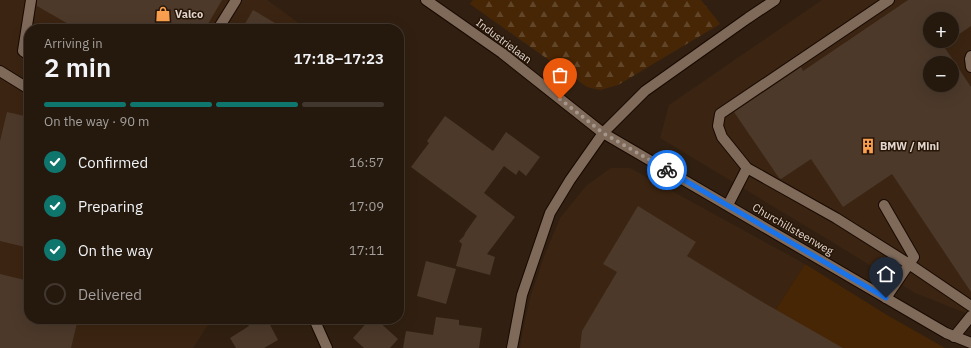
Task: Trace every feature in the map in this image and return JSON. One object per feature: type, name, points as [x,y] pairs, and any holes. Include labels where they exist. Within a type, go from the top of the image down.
[{"type":"street","points":[[27,24],[31,0]]},
{"type":"street","points":[[221,24],[236,0]]},
{"type":"street","name":"Industrielaan","points":[[426,0],[502,53],[603,133]]},
{"type":"street","points":[[512,348],[522,295],[550,214],[570,180],[603,133],[645,91],[775,0]]},
{"type":"street","points":[[889,0],[720,114],[718,126],[722,137],[747,168],[836,218],[909,264],[971,306]]},
{"type":"street","points":[[971,56],[971,67]]},
{"type":"street","points":[[0,71],[24,86]]},
{"type":"street","name":"Churchillsteenweg","points":[[603,133],[946,334],[971,343]]},
{"type":"street","points":[[728,205],[747,168]]},
{"type":"street","points":[[884,205],[914,256],[886,298]]},
{"type":"street","points":[[954,337],[971,316]]},
{"type":"street","points":[[316,324],[327,348]]},
{"type":"shaded area","points":[[0,0],[267,0],[300,24],[24,24],[24,324],[209,324],[193,348],[0,348]]},
{"type":"shaded area","points":[[822,0],[971,0],[971,315],[915,293],[660,138],[669,105]]},
{"type":"shaded area","points":[[611,168],[630,168],[805,264],[751,348],[520,348],[530,298],[544,257],[560,218],[587,185]]},
{"type":"green space","points":[[473,0],[701,0],[720,24],[618,85],[600,90],[587,87],[470,4]]},
{"type":"green space","points":[[805,264],[887,315],[945,348],[751,348]]},
{"type":"building","name":"Valco","points":[[37,0],[222,0],[208,24],[68,24],[37,6]]},
{"type":"building","name":"BMW / Mini","points":[[908,0],[971,0],[971,26],[959,34],[959,12],[923,12],[923,48],[945,48],[950,56],[923,56],[923,92],[959,92],[959,69],[971,87],[971,292],[892,174],[843,207],[811,159],[781,179],[779,178],[734,112],[801,67],[803,71]]},
{"type":"building","points":[[253,10],[277,24],[245,24]]},
{"type":"building","points":[[7,112],[24,116],[24,247],[0,241],[0,141]]},
{"type":"building","points":[[445,116],[493,151],[506,132],[540,157],[526,176],[519,170],[516,175],[504,166],[484,193],[515,217],[487,254],[495,257],[490,275],[456,266],[462,244],[459,241],[477,216],[411,167],[429,143],[427,141]]},
{"type":"building","points":[[638,206],[696,242],[687,256],[759,300],[843,348],[580,348],[582,331],[617,272],[603,264]]},
{"type":"building","points":[[426,261],[456,269],[446,304],[417,296]]},
{"type":"building","points":[[0,274],[24,280],[24,324],[77,324],[71,348],[0,348]]},
{"type":"building","points":[[436,317],[459,320],[459,325],[482,328],[479,348],[403,348],[406,331],[433,335]]},
{"type":"building","points":[[248,324],[270,324],[278,340],[264,348],[236,348],[230,338],[249,326]]},
{"type":"building","points":[[366,324],[382,324],[398,339],[390,348],[364,348],[353,338]]},
{"type":"way so far","points":[[560,99],[603,133],[667,170]]},
{"type":"place","name":"Valco","points":[[163,14]]},
{"type":"place","name":"BMW / Mini","points":[[868,146]]},
{"type":"route","points":[[667,170],[886,298]]}]
